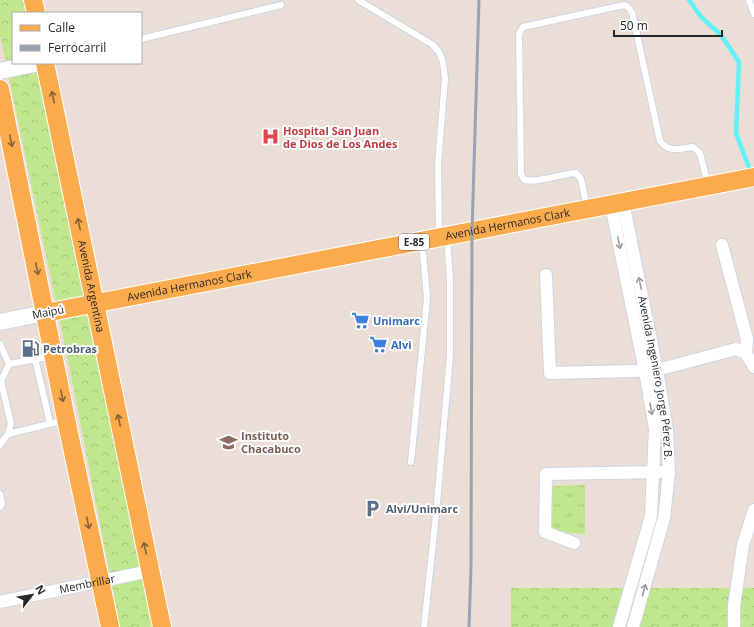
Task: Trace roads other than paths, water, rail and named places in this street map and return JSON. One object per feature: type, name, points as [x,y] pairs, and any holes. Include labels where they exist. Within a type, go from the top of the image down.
[{"type":"main road","points":[[33,0],[36,12]]},
{"type":"main road","points":[[0,71],[34,64]]},
{"type":"main road","name":"Avenida Argentina","points":[[45,64],[162,627]]},
{"type":"main road","points":[[0,89],[54,356],[58,421],[100,582],[110,627]]},
{"type":"main road","name":"Avenida Hermanos Clark","points":[[95,303],[754,177]]},
{"type":"main road","name":"Maipú","points":[[0,322],[95,303]]},
{"type":"street","name":"Avenida Ingeniero Jorge Pérez B.","points":[[617,204],[657,370],[667,430],[669,472],[664,518],[633,627]]},
{"type":"street","name":"Avenida Ingeniero Jorge Pérez B.","points":[[617,204],[655,429],[651,516],[619,627]]},
{"type":"street","points":[[722,245],[747,339],[746,353],[754,367]]},
{"type":"street","points":[[546,275],[550,373],[657,370],[736,349],[746,353]]},
{"type":"street","points":[[574,543],[545,532],[546,474],[669,472]]},
{"type":"street","points":[[734,627],[734,606],[743,545],[754,510]]},
{"type":"street","points":[[641,550],[654,554]]},
{"type":"street","name":"Membrillar","points":[[0,602],[150,571]]},
{"type":"lane","points":[[358,0],[433,45],[440,52],[445,79],[438,164],[436,238],[427,298],[412,462]]},
{"type":"lane","points":[[749,0],[754,14]]},
{"type":"lane","points":[[142,39],[281,5]]},
{"type":"lane","points":[[587,209],[580,179],[576,173],[530,181],[524,180],[521,174],[519,34],[523,27],[624,5],[632,12],[660,141],[665,147],[672,150],[694,147],[700,153],[708,186]]},
{"type":"lane","points":[[424,627],[434,536],[450,356],[450,280],[436,238]]},
{"type":"lane","points":[[0,344],[9,364],[1,381],[11,424],[8,434],[0,445]]},
{"type":"lane","points":[[9,364],[54,356]]},
{"type":"lane","points":[[8,434],[58,421],[35,359]]},
{"type":"lane","points":[[0,494],[2,504],[0,507]]},
{"type":"waterway","points":[[689,0],[701,17],[721,35],[739,62],[736,133],[751,173]]},
{"type":"railway","points":[[469,627],[471,568],[472,231],[479,0]]},
{"type":"place","name":"Hospital San Juan de Dios de Los Andes","points":[[270,137]]},
{"type":"place","name":"Unimarc","points":[[360,321]]},
{"type":"place","name":"Alvi","points":[[378,345]]},
{"type":"place","name":"Petrobras","points":[[30,349]]},
{"type":"place","name":"Instituto Chacabuco","points":[[228,442]]},
{"type":"place","name":"Alvi/Unimarc","points":[[373,509]]}]
